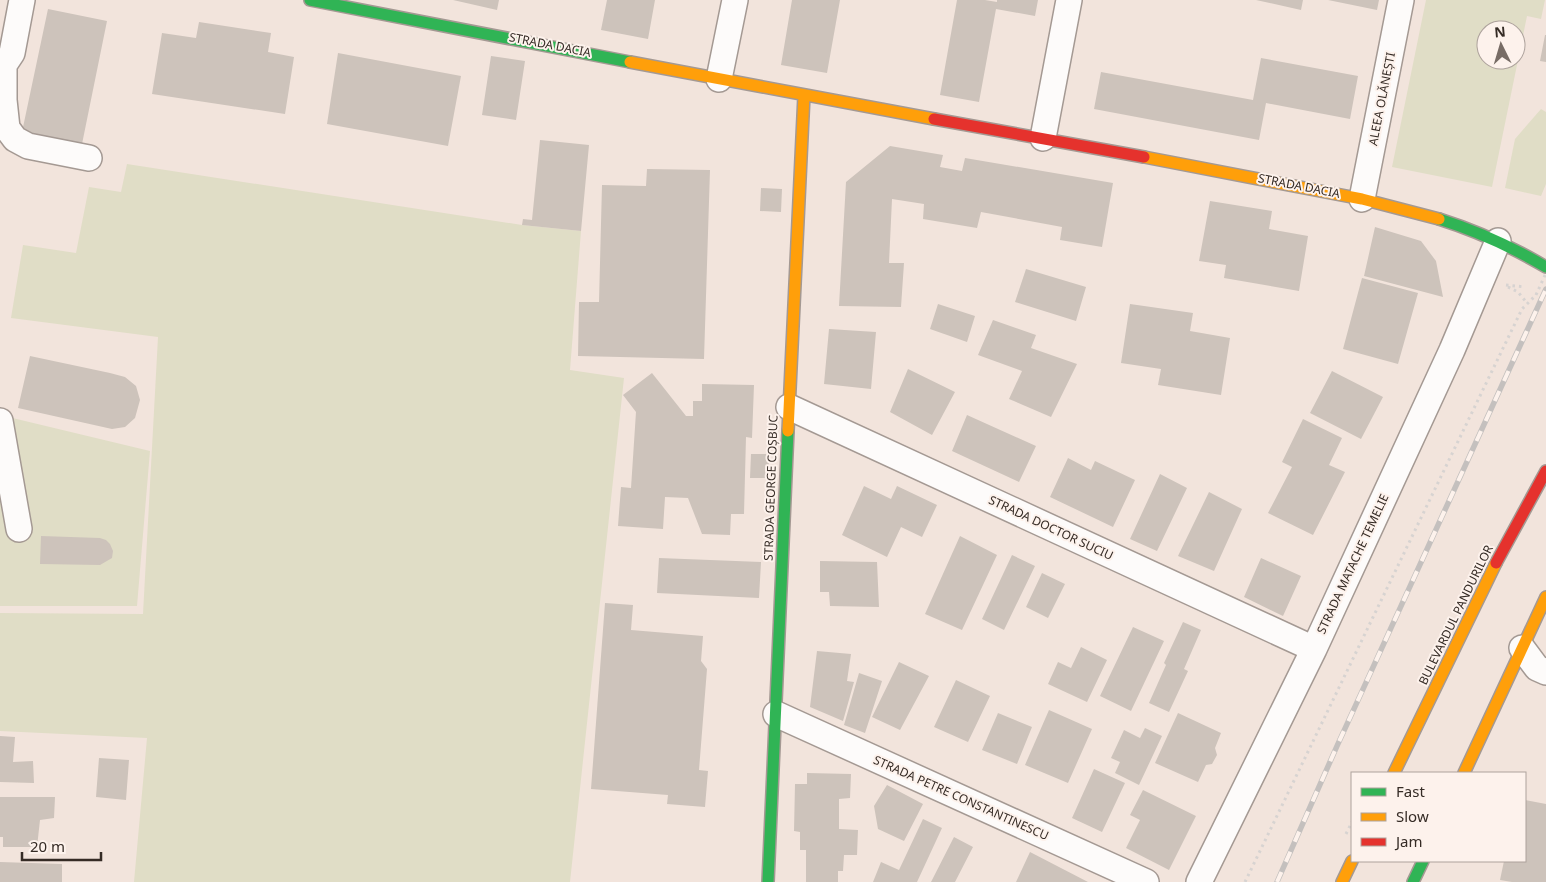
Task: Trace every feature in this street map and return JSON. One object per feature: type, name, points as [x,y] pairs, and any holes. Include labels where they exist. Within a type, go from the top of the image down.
[{"type":"street","points":[[22,0],[12,53],[2,65],[7,128],[15,139],[28,146],[89,158]]},
{"type":"street","name":"STRADA DACIA","points":[[310,0],[383,6],[719,79],[1362,199],[1435,218],[1498,241],[1546,267]]},
{"type":"street","points":[[719,79],[735,0]]},
{"type":"street","points":[[1043,138],[1069,0]]},
{"type":"street","name":"ALEEA OLĂNEȘTI","points":[[1362,199],[1401,0]]},
{"type":"street","name":"STRADA GEORGE COȘBUC","points":[[768,882],[788,407],[804,95]]},
{"type":"street","name":"STRADA MATACHE TEMELIE","points":[[1199,882],[1314,649],[1452,350],[1498,241]]},
{"type":"street","name":"STRADA DOCTOR SUCIU","points":[[788,407],[1314,649]]},
{"type":"street","points":[[0,421],[19,529]]},
{"type":"street","name":"BULEVARDUL PANDURILOR","points":[[1394,772],[1495,565],[1546,471]]},
{"type":"street","points":[[1464,772],[1546,597]]},
{"type":"street","points":[[1522,648],[1537,668],[1546,672]]},
{"type":"street","name":"STRADA PETRE CONSTANTINESCU","points":[[776,714],[1146,882]]},
{"type":"street","points":[[1342,882],[1352,862]]},
{"type":"street","points":[[1413,882],[1423,862]]},
{"type":"path","points":[[1245,882],[1522,309],[1536,295],[1546,273]]},
{"type":"path","points":[[1505,285],[1518,292],[1527,303]]},
{"type":"shaded area","points":[[1426,0],[1545,0],[1541,19],[1527,16],[1526,21],[1476,20],[1476,70],[1516,70],[1492,187],[1392,167]]},
{"type":"shaded area","points":[[1541,109],[1546,112],[1546,184],[1541,196],[1505,188],[1515,139]]},
{"type":"shaded area","points":[[127,164],[522,225],[581,231],[570,370],[624,378],[570,882],[134,882],[147,738],[0,731],[0,613],[143,614],[158,337],[11,318],[23,245],[76,253],[89,187],[121,192]]},
{"type":"shaded area","points":[[0,415],[150,451],[137,606],[0,606]]},
{"type":"building","points":[[453,0],[499,0],[497,10]]},
{"type":"building","points":[[607,0],[655,0],[648,39],[601,30]]},
{"type":"building","points":[[792,0],[840,0],[827,73],[781,65]]},
{"type":"building","points":[[957,0],[997,2],[997,0],[1038,0],[1035,16],[996,9],[979,102],[940,95]]},
{"type":"building","points":[[1256,0],[1303,0],[1301,10]]},
{"type":"building","points":[[1328,0],[1379,0],[1377,10]]},
{"type":"building","points":[[48,9],[107,21],[82,144],[22,132]]},
{"type":"building","points":[[199,22],[271,33],[268,52],[294,57],[285,114],[152,94],[162,33],[196,38]]},
{"type":"building","points":[[1546,35],[1546,62],[1540,61]]},
{"type":"building","points":[[338,53],[461,76],[448,146],[327,124]]},
{"type":"building","points":[[491,56],[525,61],[516,120],[482,115]]},
{"type":"building","points":[[1261,58],[1358,76],[1350,119],[1266,103],[1259,140],[1094,109],[1101,72],[1253,100]]},
{"type":"building","points":[[540,140],[589,145],[581,231],[522,225],[523,219],[532,220]]},
{"type":"building","points":[[890,146],[943,155],[940,167],[962,171],[965,158],[1113,183],[1102,247],[1060,240],[1062,227],[981,212],[977,228],[923,219],[924,204],[892,199],[889,263],[904,263],[901,307],[839,306],[846,182]]},
{"type":"building","points":[[647,169],[710,170],[704,359],[578,356],[579,302],[599,302],[602,185],[646,186]]},
{"type":"building","points":[[761,188],[782,189],[781,212],[760,211]]},
{"type":"building","points":[[1210,201],[1272,211],[1269,229],[1308,236],[1299,291],[1224,278],[1226,265],[1199,261]]},
{"type":"building","points":[[1375,227],[1421,241],[1436,261],[1443,297],[1364,276]]},
{"type":"building","points":[[1026,269],[1086,287],[1076,321],[1015,302]]},
{"type":"building","points":[[1362,278],[1418,293],[1398,364],[1343,349]]},
{"type":"building","points":[[938,304],[975,316],[967,342],[930,329]]},
{"type":"building","points":[[1130,304],[1193,313],[1190,331],[1230,338],[1221,395],[1158,385],[1161,369],[1121,363]]},
{"type":"building","points":[[993,320],[1036,335],[1031,348],[1077,364],[1051,417],[1009,399],[1022,371],[978,355]]},
{"type":"building","points":[[829,329],[876,332],[871,389],[824,384]]},
{"type":"building","points":[[30,356],[125,377],[136,386],[140,400],[135,418],[125,427],[112,429],[18,408]]},
{"type":"building","points":[[908,369],[955,392],[932,435],[890,412]]},
{"type":"building","points":[[1332,371],[1383,397],[1361,439],[1310,413]]},
{"type":"building","points":[[652,373],[686,416],[693,416],[693,401],[702,401],[702,384],[754,385],[752,438],[746,437],[744,514],[731,514],[730,535],[702,534],[688,498],[665,497],[663,529],[618,526],[621,487],[631,488],[636,412],[623,395]]},
{"type":"building","points":[[967,415],[1036,446],[1019,482],[952,451]]},
{"type":"building","points":[[1303,419],[1342,438],[1329,465],[1345,472],[1313,535],[1268,513],[1292,467],[1282,462]]},
{"type":"building","points":[[751,454],[769,454],[769,478],[750,478]]},
{"type":"building","points":[[1068,458],[1091,470],[1095,461],[1135,480],[1113,527],[1050,497]]},
{"type":"building","points":[[1160,474],[1187,488],[1157,551],[1130,539]]},
{"type":"building","points":[[864,486],[891,499],[897,486],[937,505],[922,537],[901,527],[887,557],[842,535]]},
{"type":"building","points":[[1209,492],[1242,509],[1214,571],[1178,556]]},
{"type":"building","points":[[41,536],[100,538],[110,544],[113,551],[112,558],[100,565],[40,564]]},
{"type":"building","points":[[960,536],[997,555],[962,630],[925,614]]},
{"type":"building","points":[[1012,555],[1035,566],[1004,630],[982,619]]},
{"type":"building","points":[[659,558],[761,562],[759,598],[657,593]]},
{"type":"building","points":[[1261,558],[1301,576],[1283,616],[1244,597]]},
{"type":"building","points":[[820,561],[877,562],[879,607],[830,606],[829,592],[820,592]]},
{"type":"building","points":[[1042,573],[1065,584],[1048,618],[1026,607]]},
{"type":"building","points":[[605,603],[633,605],[631,630],[703,636],[701,661],[707,669],[699,770],[708,771],[705,807],[667,804],[668,795],[591,789]]},
{"type":"building","points":[[1183,622],[1201,630],[1184,669],[1188,671],[1169,712],[1149,703],[1166,665],[1164,663]]},
{"type":"building","points":[[1133,627],[1164,641],[1131,711],[1100,696]]},
{"type":"building","points":[[1081,647],[1107,660],[1087,702],[1048,684],[1058,662],[1071,668]]},
{"type":"building","points":[[817,651],[851,654],[847,681],[854,682],[843,721],[810,707]]},
{"type":"building","points":[[899,662],[929,676],[900,730],[872,717]]},
{"type":"building","points":[[859,673],[882,681],[865,733],[844,725]]},
{"type":"building","points":[[956,680],[990,696],[968,742],[934,727]]},
{"type":"building","points":[[1049,710],[1092,729],[1068,783],[1025,765]]},
{"type":"building","points":[[998,713],[1032,727],[1017,764],[982,750]]},
{"type":"building","points":[[1178,713],[1221,733],[1215,748],[1217,755],[1212,764],[1206,765],[1198,782],[1155,763]]},
{"type":"building","points":[[1145,728],[1162,736],[1139,785],[1115,773],[1120,762],[1111,758],[1124,730],[1140,738]]},
{"type":"building","points":[[0,736],[15,737],[13,762],[33,761],[34,783],[0,782]]},
{"type":"building","points":[[99,758],[129,760],[126,800],[96,797]]},
{"type":"building","points":[[1094,769],[1125,783],[1102,832],[1072,818]]},
{"type":"building","points":[[807,773],[851,774],[850,798],[839,799],[839,829],[858,830],[857,855],[844,855],[843,871],[838,871],[838,882],[806,882],[806,850],[800,850],[800,832],[794,831],[795,784],[807,784]]},
{"type":"building","points":[[887,785],[923,804],[904,841],[878,829],[874,806]]},
{"type":"building","points":[[1143,790],[1196,816],[1169,870],[1126,848],[1140,820],[1130,815]]},
{"type":"building","points":[[0,797],[55,797],[54,818],[40,820],[37,847],[3,847],[3,837],[0,837]]},
{"type":"building","points":[[1526,800],[1546,804],[1546,882],[1500,880],[1504,862],[1526,862]]},
{"type":"building","points":[[923,819],[942,828],[917,882],[873,882],[881,862],[899,870]]},
{"type":"building","points":[[954,837],[973,847],[955,882],[931,882]]},
{"type":"building","points":[[1030,852],[1088,882],[1016,882]]},
{"type":"building","points":[[0,862],[62,864],[62,882],[0,882]]},
{"type":"railway","points":[[1277,882],[1337,746],[1546,289]]},
{"type":"traffic: fast","points":[[310,0],[630,62]]},
{"type":"traffic: fast","points":[[1439,219],[1494,240],[1546,267]]},
{"type":"traffic: fast","points":[[768,882],[788,431]]},
{"type":"traffic: fast","points":[[1413,882],[1423,862]]},
{"type":"traffic: slow","points":[[630,62],[934,119]]},
{"type":"traffic: slow","points":[[788,431],[804,95]]},
{"type":"traffic: slow","points":[[1144,157],[1362,199],[1439,219]]},
{"type":"traffic: slow","points":[[1394,772],[1496,563]]},
{"type":"traffic: slow","points":[[1464,772],[1546,597]]},
{"type":"traffic: slow","points":[[1342,882],[1352,862]]},
{"type":"traffic: jam","points":[[934,119],[1144,157]]},
{"type":"traffic: jam","points":[[1496,563],[1546,471]]}]
